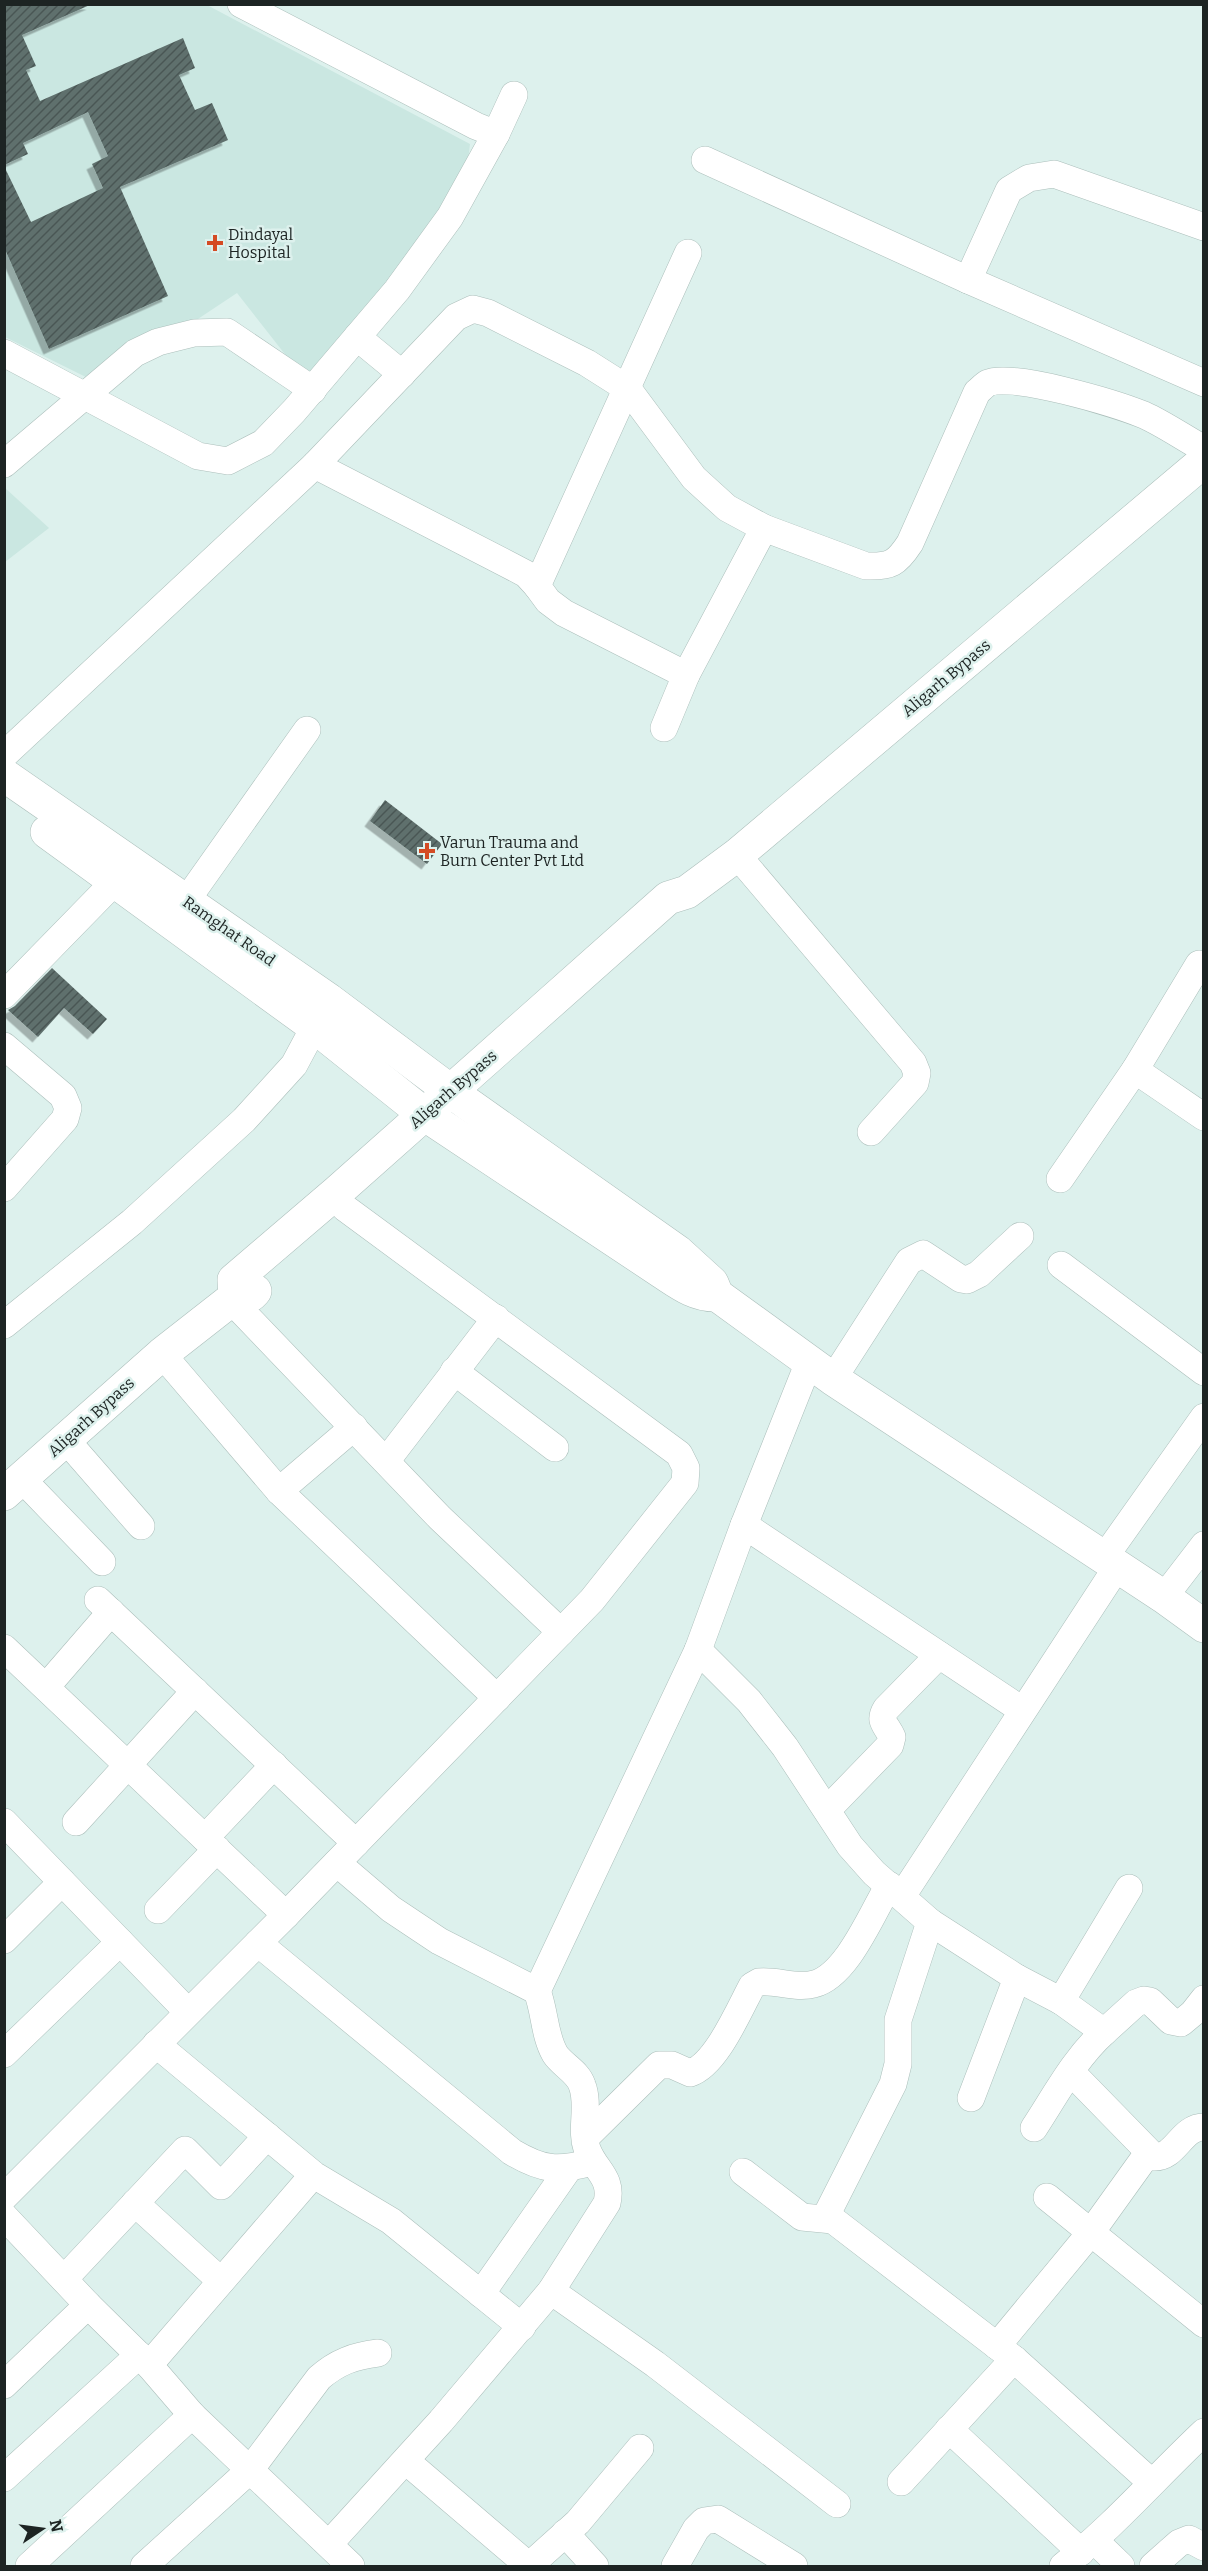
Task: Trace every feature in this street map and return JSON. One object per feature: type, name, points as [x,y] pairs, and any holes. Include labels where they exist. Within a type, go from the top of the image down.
[{"type":"main road","name":"Aligarh Bypass","points":[[233,1298],[234,1280],[460,1098],[680,912],[687,892],[737,855],[1203,461]]},
{"type":"main road","name":"Ramghat Road","points":[[6,780],[123,874],[322,1014],[460,1098],[678,1252],[712,1282],[717,1295],[702,1295],[682,1284],[433,1120],[322,1014],[186,901],[123,874]]},
{"type":"main road","name":"Aligarh Bypass","points":[[13,1486],[162,1354],[233,1298],[251,1295],[345,1208],[433,1120]]},
{"type":"main road","points":[[717,1295],[821,1371],[1164,1597],[1203,1626]]},
{"type":"street","points":[[241,4],[476,126],[496,134]]},
{"type":"street","points":[[4,353],[198,456],[228,461],[263,443],[313,390],[397,290],[450,217],[496,134],[514,95]]},
{"type":"street","points":[[705,160],[1203,383]]},
{"type":"street","points":[[969,280],[1009,190],[1029,178],[1054,174],[1203,227]]},
{"type":"street","points":[[537,586],[688,253]]},
{"type":"street","points":[[6,780],[315,465],[456,317],[473,309],[488,313],[587,363],[628,389],[694,478],[727,508],[764,528],[866,566],[882,567],[899,560],[910,543],[977,392],[987,383],[1002,381],[1050,387],[1106,401],[1146,416],[1203,450]]},
{"type":"street","points":[[4,464],[135,353],[158,342],[194,333],[227,332],[313,390]]},
{"type":"street","points":[[357,337],[402,374]]},
{"type":"street","points":[[315,465],[526,574],[549,601],[564,613],[686,675]]},
{"type":"street","points":[[664,728],[686,675],[764,528]]},
{"type":"street","points":[[186,901],[307,730]]},
{"type":"street","points":[[737,855],[913,1063],[917,1073],[915,1083],[872,1132]]},
{"type":"street","points":[[4,995],[123,874]]},
{"type":"street","points":[[1060,1179],[1135,1070],[1199,964]]},
{"type":"street","points":[[4,1325],[132,1222],[244,1120],[294,1065],[322,1014]]},
{"type":"street","points":[[4,1046],[63,1096],[68,1108],[65,1119],[4,1188]]},
{"type":"street","points":[[1135,1070],[1203,1118]]},
{"type":"street","points":[[4,2197],[286,1915],[592,1600],[685,1483],[686,1468],[679,1454],[345,1208]]},
{"type":"street","points":[[537,1992],[698,1650],[744,1526],[821,1371],[909,1261],[923,1254],[961,1279],[967,1280],[979,1274],[1020,1236]]},
{"type":"street","points":[[1061,1265],[1203,1372]]},
{"type":"street","points":[[233,1298],[440,1518],[561,1632]]},
{"type":"street","points":[[387,1460],[496,1318]]},
{"type":"street","points":[[162,1354],[279,1491],[497,1698]]},
{"type":"street","points":[[454,1371],[555,1448]]},
{"type":"street","points":[[481,2294],[583,2156],[659,2065],[672,2065],[690,2073],[697,2071],[717,2049],[752,1986],[759,1982],[814,1984],[830,1977],[842,1966],[1022,1710],[1203,1417]]},
{"type":"street","points":[[279,1491],[354,1427]]},
{"type":"street","points":[[66,1440],[141,1526]]},
{"type":"street","points":[[13,1486],[102,1562]]},
{"type":"street","points":[[744,1526],[1022,1710]]},
{"type":"street","points":[[1164,1597],[1203,1545]]},
{"type":"street","points":[[45,1687],[105,1606],[356,1843]]},
{"type":"street","points":[[4,1648],[286,1915]]},
{"type":"street","points":[[698,1650],[749,1701],[785,1747],[850,1846],[874,1873],[930,1922],[1017,1978],[1061,2001],[1104,2032]]},
{"type":"street","points":[[827,1810],[890,1745],[892,1737],[882,1723],[882,1716],[939,1655]]},
{"type":"street","points":[[76,1822],[195,1691]]},
{"type":"street","points":[[158,1910],[274,1765]]},
{"type":"street","points":[[7,1831],[62,1882],[188,2012]]},
{"type":"street","points":[[329,2544],[406,2461],[551,2291],[607,2203],[610,2191],[606,2179],[583,2156],[586,2097],[582,2082],[555,2054],[537,1992],[439,1941],[391,1909],[337,1863]]},
{"type":"street","points":[[4,1940],[62,1882]]},
{"type":"street","points":[[1061,2001],[1130,1888]]},
{"type":"street","points":[[825,2218],[893,2084],[898,2064],[898,2020],[930,1922]]},
{"type":"street","points":[[4,2054],[120,1941]]},
{"type":"street","points":[[258,1943],[512,2152],[531,2164],[551,2169],[583,2156]]},
{"type":"street","points":[[971,2098],[1017,1978]]},
{"type":"street","points":[[1034,2128],[1094,2040],[1136,2003],[1144,2000],[1150,2001],[1171,2021],[1181,2023],[1193,2013],[1203,1999]]},
{"type":"street","points":[[156,2044],[313,2175],[391,2221],[522,2327]]},
{"type":"street","points":[[1071,2072],[1154,2157],[1161,2157],[1169,2152],[1186,2133],[1196,2127],[1203,2127]]},
{"type":"street","points":[[64,2278],[185,2150],[221,2186],[267,2136]]},
{"type":"street","points":[[901,2482],[950,2429],[1148,2153]]},
{"type":"street","points":[[743,2172],[802,2217],[833,2220],[1005,2352],[1151,2482]]},
{"type":"street","points":[[4,2478],[144,2360],[221,2281],[313,2175]]},
{"type":"street","points":[[1047,2197],[1092,2231],[1203,2324]]},
{"type":"street","points":[[135,2203],[221,2281]]},
{"type":"street","points":[[4,2216],[88,2306],[144,2360],[192,2415],[329,2544],[349,2566]]},
{"type":"street","points":[[551,2291],[655,2364],[837,2504]]},
{"type":"street","points":[[4,2385],[88,2306]]},
{"type":"street","points":[[144,2566],[250,2470],[319,2378],[333,2366],[349,2359],[378,2353]]},
{"type":"street","points":[[29,2566],[192,2415]]},
{"type":"street","points":[[950,2429],[1080,2553],[1121,2566]]},
{"type":"street","points":[[1080,2553],[1203,2432]]},
{"type":"street","points":[[406,2461],[529,2566],[565,2533],[640,2448]]},
{"type":"street","points":[[675,2566],[696,2529],[704,2521],[718,2519],[794,2566]]},
{"type":"street","points":[[565,2533],[595,2566]]},
{"type":"street","points":[[1153,2566],[1179,2543],[1189,2539],[1203,2547]]},
{"type":"shaded area","name":"Dindayal Hospital","points":[[4,5],[207,5],[470,144],[464,192],[313,390],[237,293],[100,384],[5,337]]},
{"type":"shaded area","points":[[5,488],[49,528],[5,562]]},
{"type":"building","points":[[4,4],[92,4],[22,35],[36,66],[26,70],[40,101],[183,38],[195,68],[179,75],[195,110],[212,103],[228,140],[120,187],[168,296],[49,349],[4,247],[4,166],[31,222],[103,188],[92,164],[108,156],[88,112],[23,143],[28,154],[4,165]]},
{"type":"building","points":[[385,800],[442,844],[427,864],[370,821]]},
{"type":"building","points":[[52,968],[107,1019],[93,1034],[64,1008],[38,1037],[8,1010],[15,1006]]},
{"type":"place","name":"Dindayal Hospital","points":[[215,243]]},
{"type":"place","name":"Varun Trauma and Burn Center Pvt Ltd","points":[[427,851]]}]
